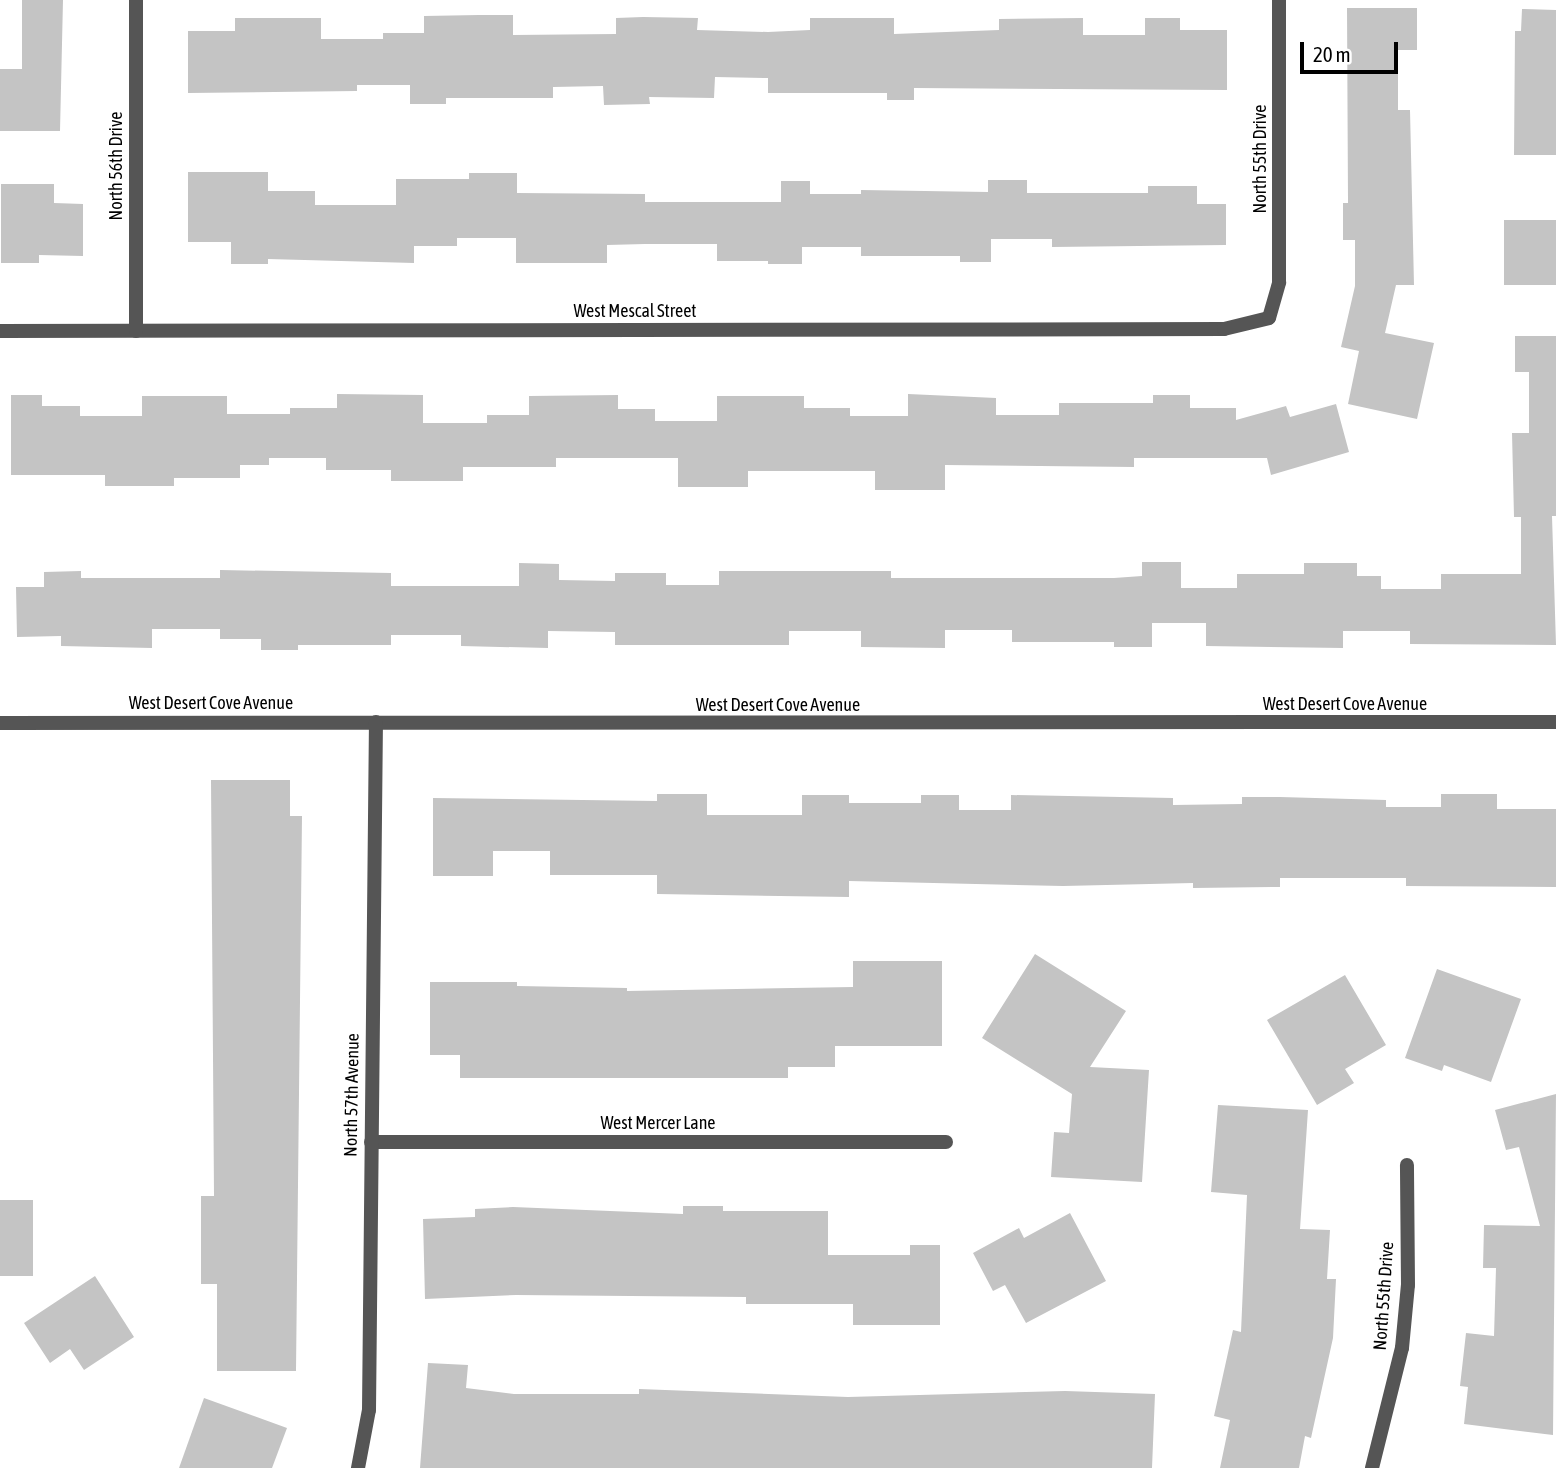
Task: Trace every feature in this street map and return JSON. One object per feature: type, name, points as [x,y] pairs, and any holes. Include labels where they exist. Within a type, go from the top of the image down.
[{"type":"street","name":"North 56th Drive","points":[[136,0],[136,331]]},
{"type":"street","name":"North 55th Drive","points":[[1269,318],[1279,282],[1279,0]]},
{"type":"street","name":"West Mescal Street","points":[[0,331],[1224,329],[1269,318]]},
{"type":"street","name":"North 57th Avenue","points":[[358,1468],[369,1409],[376,722]]},
{"type":"street","name":"West Desert Cove Avenue","points":[[0,723],[1556,722]]},
{"type":"street","name":"West Mercer Lane","points":[[371,1142],[946,1142]]},
{"type":"street","name":"North 55th Drive","points":[[1372,1468],[1402,1348],[1408,1285],[1407,1166]]},
{"type":"building","points":[[22,0],[63,0],[60,131],[0,131],[0,69],[22,69]]},
{"type":"building","points":[[1347,8],[1417,8],[1417,50],[1398,50],[1398,110],[1410,110],[1414,285],[1396,285],[1385,333],[1434,343],[1417,419],[1348,404],[1359,351],[1341,347],[1355,286],[1355,240],[1343,240],[1343,203],[1348,203]]},
{"type":"building","points":[[1522,9],[1556,10],[1556,155],[1514,155],[1515,31],[1521,31]]},
{"type":"building","points":[[513,15],[513,35],[616,34],[616,18],[643,17],[698,18],[697,30],[768,32],[810,30],[810,18],[894,18],[894,34],[999,30],[999,19],[1083,18],[1083,35],[1145,35],[1145,18],[1180,18],[1180,30],[1227,30],[1227,90],[914,88],[914,100],[887,100],[887,93],[768,93],[768,78],[715,77],[714,98],[649,97],[650,104],[604,105],[603,86],[553,87],[553,98],[446,98],[446,104],[410,104],[410,85],[357,85],[357,91],[188,93],[188,31],[235,31],[235,18],[321,18],[321,39],[383,39],[383,33],[424,33],[424,16]]},
{"type":"building","points":[[188,172],[268,172],[268,191],[315,191],[315,205],[396,205],[396,179],[469,179],[469,173],[517,173],[517,193],[645,194],[645,202],[781,202],[781,181],[810,181],[810,194],[861,194],[861,190],[988,192],[988,180],[1027,180],[1027,193],[1148,193],[1148,186],[1197,186],[1197,204],[1226,204],[1226,245],[1052,247],[1052,239],[991,239],[991,262],[960,262],[960,256],[861,256],[861,247],[802,247],[802,264],[768,264],[768,261],[717,261],[717,244],[645,244],[607,245],[607,263],[516,263],[516,238],[457,238],[457,246],[414,246],[414,263],[268,259],[268,264],[231,264],[231,242],[188,242]]},
{"type":"building","points":[[1,184],[54,184],[54,203],[83,204],[83,256],[39,255],[39,263],[1,263]]},
{"type":"building","points":[[1504,220],[1556,220],[1556,285],[1504,285]]},
{"type":"building","points":[[1515,336],[1556,336],[1556,516],[1552,516],[1556,645],[1410,644],[1410,631],[1343,631],[1343,648],[1206,646],[1206,623],[1152,623],[1152,647],[1114,647],[1114,642],[1012,642],[1012,630],[945,630],[945,648],[861,647],[861,631],[789,631],[789,645],[615,645],[615,632],[548,631],[548,648],[461,646],[461,635],[391,635],[391,645],[298,645],[298,650],[261,650],[261,639],[220,639],[220,629],[152,629],[152,648],[61,646],[61,636],[17,637],[16,587],[44,587],[44,572],[81,571],[81,578],[220,578],[220,570],[391,573],[391,586],[519,586],[519,563],[559,564],[559,580],[615,581],[615,573],[666,573],[666,585],[719,585],[719,571],[891,571],[891,578],[1114,578],[1142,576],[1142,562],[1181,562],[1181,588],[1237,588],[1237,574],[1304,574],[1304,563],[1357,563],[1357,576],[1381,576],[1381,589],[1441,589],[1441,574],[1521,574],[1521,517],[1514,517],[1512,433],[1529,433],[1529,372],[1515,372]]},
{"type":"building","points":[[337,394],[423,395],[423,423],[487,423],[487,415],[529,415],[529,396],[618,395],[618,409],[655,409],[655,421],[717,421],[717,396],[804,396],[804,408],[850,408],[850,416],[908,416],[908,394],[996,398],[996,415],[1059,415],[1059,403],[1153,403],[1153,395],[1190,395],[1190,408],[1236,408],[1236,420],[1286,406],[1290,417],[1336,404],[1349,452],[1271,475],[1267,458],[1134,458],[1134,467],[945,465],[945,490],[875,490],[875,471],[748,471],[748,487],[678,487],[678,458],[556,458],[556,467],[463,467],[463,481],[391,481],[391,470],[326,470],[326,458],[269,458],[269,465],[240,465],[240,478],[174,478],[174,486],[105,486],[105,475],[11,475],[11,395],[42,395],[42,406],[80,406],[80,416],[142,416],[142,396],[227,396],[227,414],[290,414],[290,408],[337,408]]},
{"type":"building","points":[[211,780],[290,780],[290,816],[302,816],[296,1371],[217,1371],[217,1284],[201,1284],[201,1196],[214,1196]]},
{"type":"building","points":[[657,794],[707,794],[707,815],[802,815],[802,795],[849,795],[849,803],[921,803],[921,795],[959,795],[959,810],[1011,810],[1011,795],[1173,798],[1173,805],[1242,804],[1242,797],[1280,797],[1386,800],[1386,807],[1441,807],[1441,794],[1497,794],[1497,809],[1556,809],[1556,887],[1406,886],[1406,878],[1280,878],[1280,887],[1193,888],[1193,883],[1063,886],[849,881],[849,897],[657,894],[657,875],[550,875],[550,851],[493,851],[493,876],[433,876],[433,798],[657,801]]},
{"type":"building","points":[[1035,954],[1126,1011],[1090,1067],[1149,1070],[1142,1182],[1051,1177],[1054,1132],[1069,1133],[1072,1094],[982,1038]]},
{"type":"building","points":[[853,961],[942,961],[942,1046],[835,1046],[835,1067],[788,1067],[788,1078],[460,1078],[460,1055],[430,1055],[430,982],[517,982],[517,986],[627,988],[627,991],[853,987]]},
{"type":"building","points":[[1437,969],[1521,999],[1491,1082],[1444,1065],[1442,1071],[1405,1058]]},
{"type":"building","points":[[1345,975],[1386,1045],[1345,1069],[1354,1083],[1317,1105],[1267,1020]]},
{"type":"building","points":[[1556,1094],[1553,1435],[1464,1424],[1468,1387],[1460,1386],[1466,1333],[1494,1336],[1496,1268],[1483,1268],[1484,1225],[1540,1226],[1519,1147],[1506,1150],[1495,1110]]},
{"type":"building","points":[[1218,1105],[1308,1110],[1300,1229],[1330,1230],[1327,1279],[1336,1279],[1333,1338],[1311,1438],[1305,1436],[1299,1468],[1220,1468],[1230,1420],[1214,1416],[1233,1330],[1241,1332],[1247,1195],[1211,1192]]},
{"type":"building","points":[[0,1200],[33,1200],[33,1276],[0,1276]]},
{"type":"building","points":[[683,1206],[723,1206],[723,1211],[828,1211],[828,1255],[910,1255],[910,1245],[940,1245],[940,1325],[853,1325],[853,1304],[746,1304],[746,1297],[516,1295],[425,1299],[423,1219],[475,1217],[475,1209],[513,1207],[683,1214]]},
{"type":"building","points":[[1070,1213],[1106,1281],[1026,1323],[1005,1285],[993,1291],[973,1253],[1019,1228],[1024,1238]]},
{"type":"building","points":[[95,1276],[134,1337],[84,1370],[70,1349],[50,1363],[24,1323]]},
{"type":"building","points":[[428,1363],[468,1365],[466,1388],[514,1394],[639,1394],[639,1389],[848,1397],[1065,1391],[1155,1394],[1152,1468],[420,1468]]},
{"type":"building","points":[[204,1398],[287,1428],[272,1468],[179,1468]]}]
